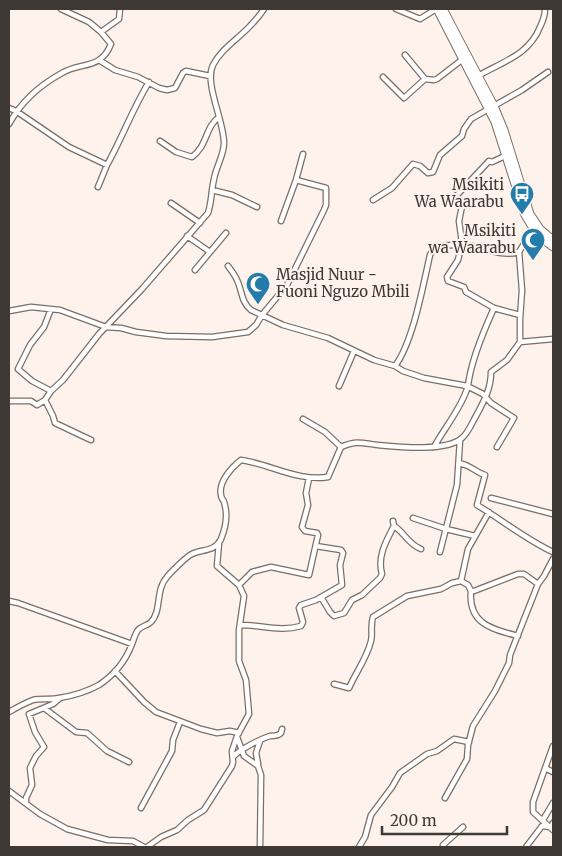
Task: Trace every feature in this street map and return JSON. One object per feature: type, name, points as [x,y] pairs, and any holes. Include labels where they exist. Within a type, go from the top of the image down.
[{"type":"main road","points":[[436,9],[511,148],[530,214],[540,229],[553,240]]},
{"type":"main road","points":[[443,9],[478,76],[491,108],[525,215],[537,235],[553,247]]},
{"type":"street","points":[[9,124],[16,111],[32,94],[64,71],[83,67],[99,60],[109,50],[111,44],[102,32],[89,22],[61,9]]},
{"type":"street","points":[[102,32],[119,19],[120,9]]},
{"type":"street","points":[[10,401],[31,401],[37,405],[45,400],[50,391],[64,380],[106,326],[150,280],[208,213],[214,178],[224,144],[210,76],[212,67],[215,61],[237,37],[249,28],[264,9]]},
{"type":"street","points":[[396,9],[420,19],[436,9]]},
{"type":"street","points":[[478,76],[527,48],[537,35],[544,19],[545,9]]},
{"type":"street","points":[[405,55],[425,79],[434,80],[463,59]]},
{"type":"street","points":[[99,60],[115,70],[150,82],[159,88],[171,90],[175,88],[186,71],[210,76]]},
{"type":"street","points":[[373,200],[392,188],[413,164],[420,166],[428,173],[433,172],[440,155],[462,136],[466,125],[471,119],[548,72]]},
{"type":"street","points":[[383,77],[404,98],[425,79]]},
{"type":"street","points":[[98,187],[139,98],[150,82]]},
{"type":"street","points":[[9,108],[69,147],[107,165]]},
{"type":"street","points":[[160,141],[176,152],[192,157],[200,151],[213,121],[219,117]]},
{"type":"street","points":[[281,221],[303,154]]},
{"type":"street","points":[[507,155],[492,162],[489,161],[457,195],[462,206],[459,221],[462,236],[461,245],[458,260],[447,277],[448,281],[464,287],[466,292],[494,308],[520,315]]},
{"type":"street","points":[[9,311],[31,307],[51,309],[75,314],[82,319],[106,326],[166,336],[212,337],[248,332],[256,325],[287,285],[326,205],[326,188],[296,180]]},
{"type":"street","points":[[212,190],[232,195],[258,207]]},
{"type":"street","points":[[171,204],[200,222]]},
{"type":"street","points":[[195,270],[226,233]]},
{"type":"street","points":[[9,791],[40,814],[67,829],[108,840],[133,841],[146,847],[162,836],[178,830],[188,820],[204,810],[232,766],[232,751],[248,714],[246,680],[239,661],[240,625],[244,596],[239,584],[217,566],[220,542],[225,528],[227,513],[221,495],[225,478],[241,460],[256,462],[309,478],[328,478],[341,447],[352,442],[406,448],[444,446],[460,440],[466,434],[486,398],[491,384],[491,372],[507,360],[520,342],[522,290],[519,252],[525,242],[537,235]]},
{"type":"street","points":[[187,236],[210,252]]},
{"type":"street","points":[[395,366],[400,359],[415,318],[432,250],[435,246],[467,245],[505,255],[519,252]]},
{"type":"street","points":[[228,266],[238,282],[241,295],[247,307],[262,315],[283,325],[328,338],[403,371],[424,378],[467,386],[483,394],[514,418],[497,447]]},
{"type":"street","points":[[434,447],[447,424],[456,413],[470,380],[470,373],[482,337],[494,308]]},
{"type":"street","points":[[50,391],[32,381],[18,369],[30,345],[44,327],[51,309]]},
{"type":"street","points":[[520,342],[553,340]]},
{"type":"street","points":[[339,386],[354,351]]},
{"type":"street","points":[[45,400],[55,423],[90,440]]},
{"type":"street","points":[[302,419],[325,432],[341,447]]},
{"type":"street","points":[[440,552],[457,484],[460,440]]},
{"type":"street","points":[[459,463],[468,465],[477,473],[485,475],[476,504],[540,546],[553,552]]},
{"type":"street","points":[[239,584],[252,572],[271,567],[309,575],[317,533],[305,531],[302,527],[308,505],[306,493],[309,478]]},
{"type":"street","points":[[491,498],[553,514]]},
{"type":"street","points":[[461,581],[468,549],[489,512]]},
{"type":"street","points":[[413,518],[475,536]]},
{"type":"street","points":[[321,597],[334,616],[344,613],[352,600],[362,595],[380,578],[382,574],[381,556],[393,523],[403,532],[410,544],[421,549]]},
{"type":"street","points":[[26,802],[32,785],[30,768],[36,756],[44,747],[35,732],[30,714],[60,698],[99,685],[115,671],[122,663],[132,644],[136,631],[142,626],[150,624],[155,616],[159,589],[168,576],[194,553],[208,550],[220,542]]},
{"type":"street","points":[[240,625],[260,625],[280,630],[301,626],[303,622],[299,608],[301,605],[321,597],[342,584],[340,565],[342,550],[316,546]]},
{"type":"street","points":[[444,798],[467,759],[473,726],[495,691],[509,663],[538,584],[553,559]]},
{"type":"street","points":[[471,591],[518,574],[524,574],[538,584]]},
{"type":"street","points":[[334,684],[349,688],[360,669],[372,639],[370,627],[373,617],[407,596],[441,589],[452,583],[461,581],[468,585],[471,591],[470,601],[476,617],[481,622],[518,636]]},
{"type":"street","points":[[9,601],[132,644]]},
{"type":"street","points":[[115,671],[156,712],[180,722],[217,733],[230,731],[238,735],[244,756],[258,766]]},
{"type":"street","points":[[9,712],[33,700],[60,698]]},
{"type":"street","points":[[44,708],[76,732],[86,733],[107,751],[129,762]]},
{"type":"street","points":[[141,808],[172,751],[173,740],[180,722]]},
{"type":"street","points":[[233,757],[242,749],[269,736],[278,736],[282,729]]},
{"type":"street","points":[[359,847],[365,837],[371,815],[392,788],[400,773],[427,754],[437,751],[454,739],[469,742]]},
{"type":"street","points":[[260,741],[256,753],[261,774],[260,847]]},
{"type":"street","points":[[552,827],[533,812],[533,802],[553,746]]},
{"type":"street","points":[[545,768],[553,772]]},
{"type":"street","points":[[543,820],[553,802]]},
{"type":"street","points":[[526,847],[542,826],[552,827]]},
{"type":"street","points":[[444,847],[443,845],[463,827]]},
{"type":"place","name":"Msikiti Wa Waarabu","points":[[522,215]]},
{"type":"place","name":"Msikiti wa Waarabu","points":[[533,261]]},
{"type":"place","name":"Masjid Nuur - Fuoni Nguzo Mbili","points":[[258,305]]}]
